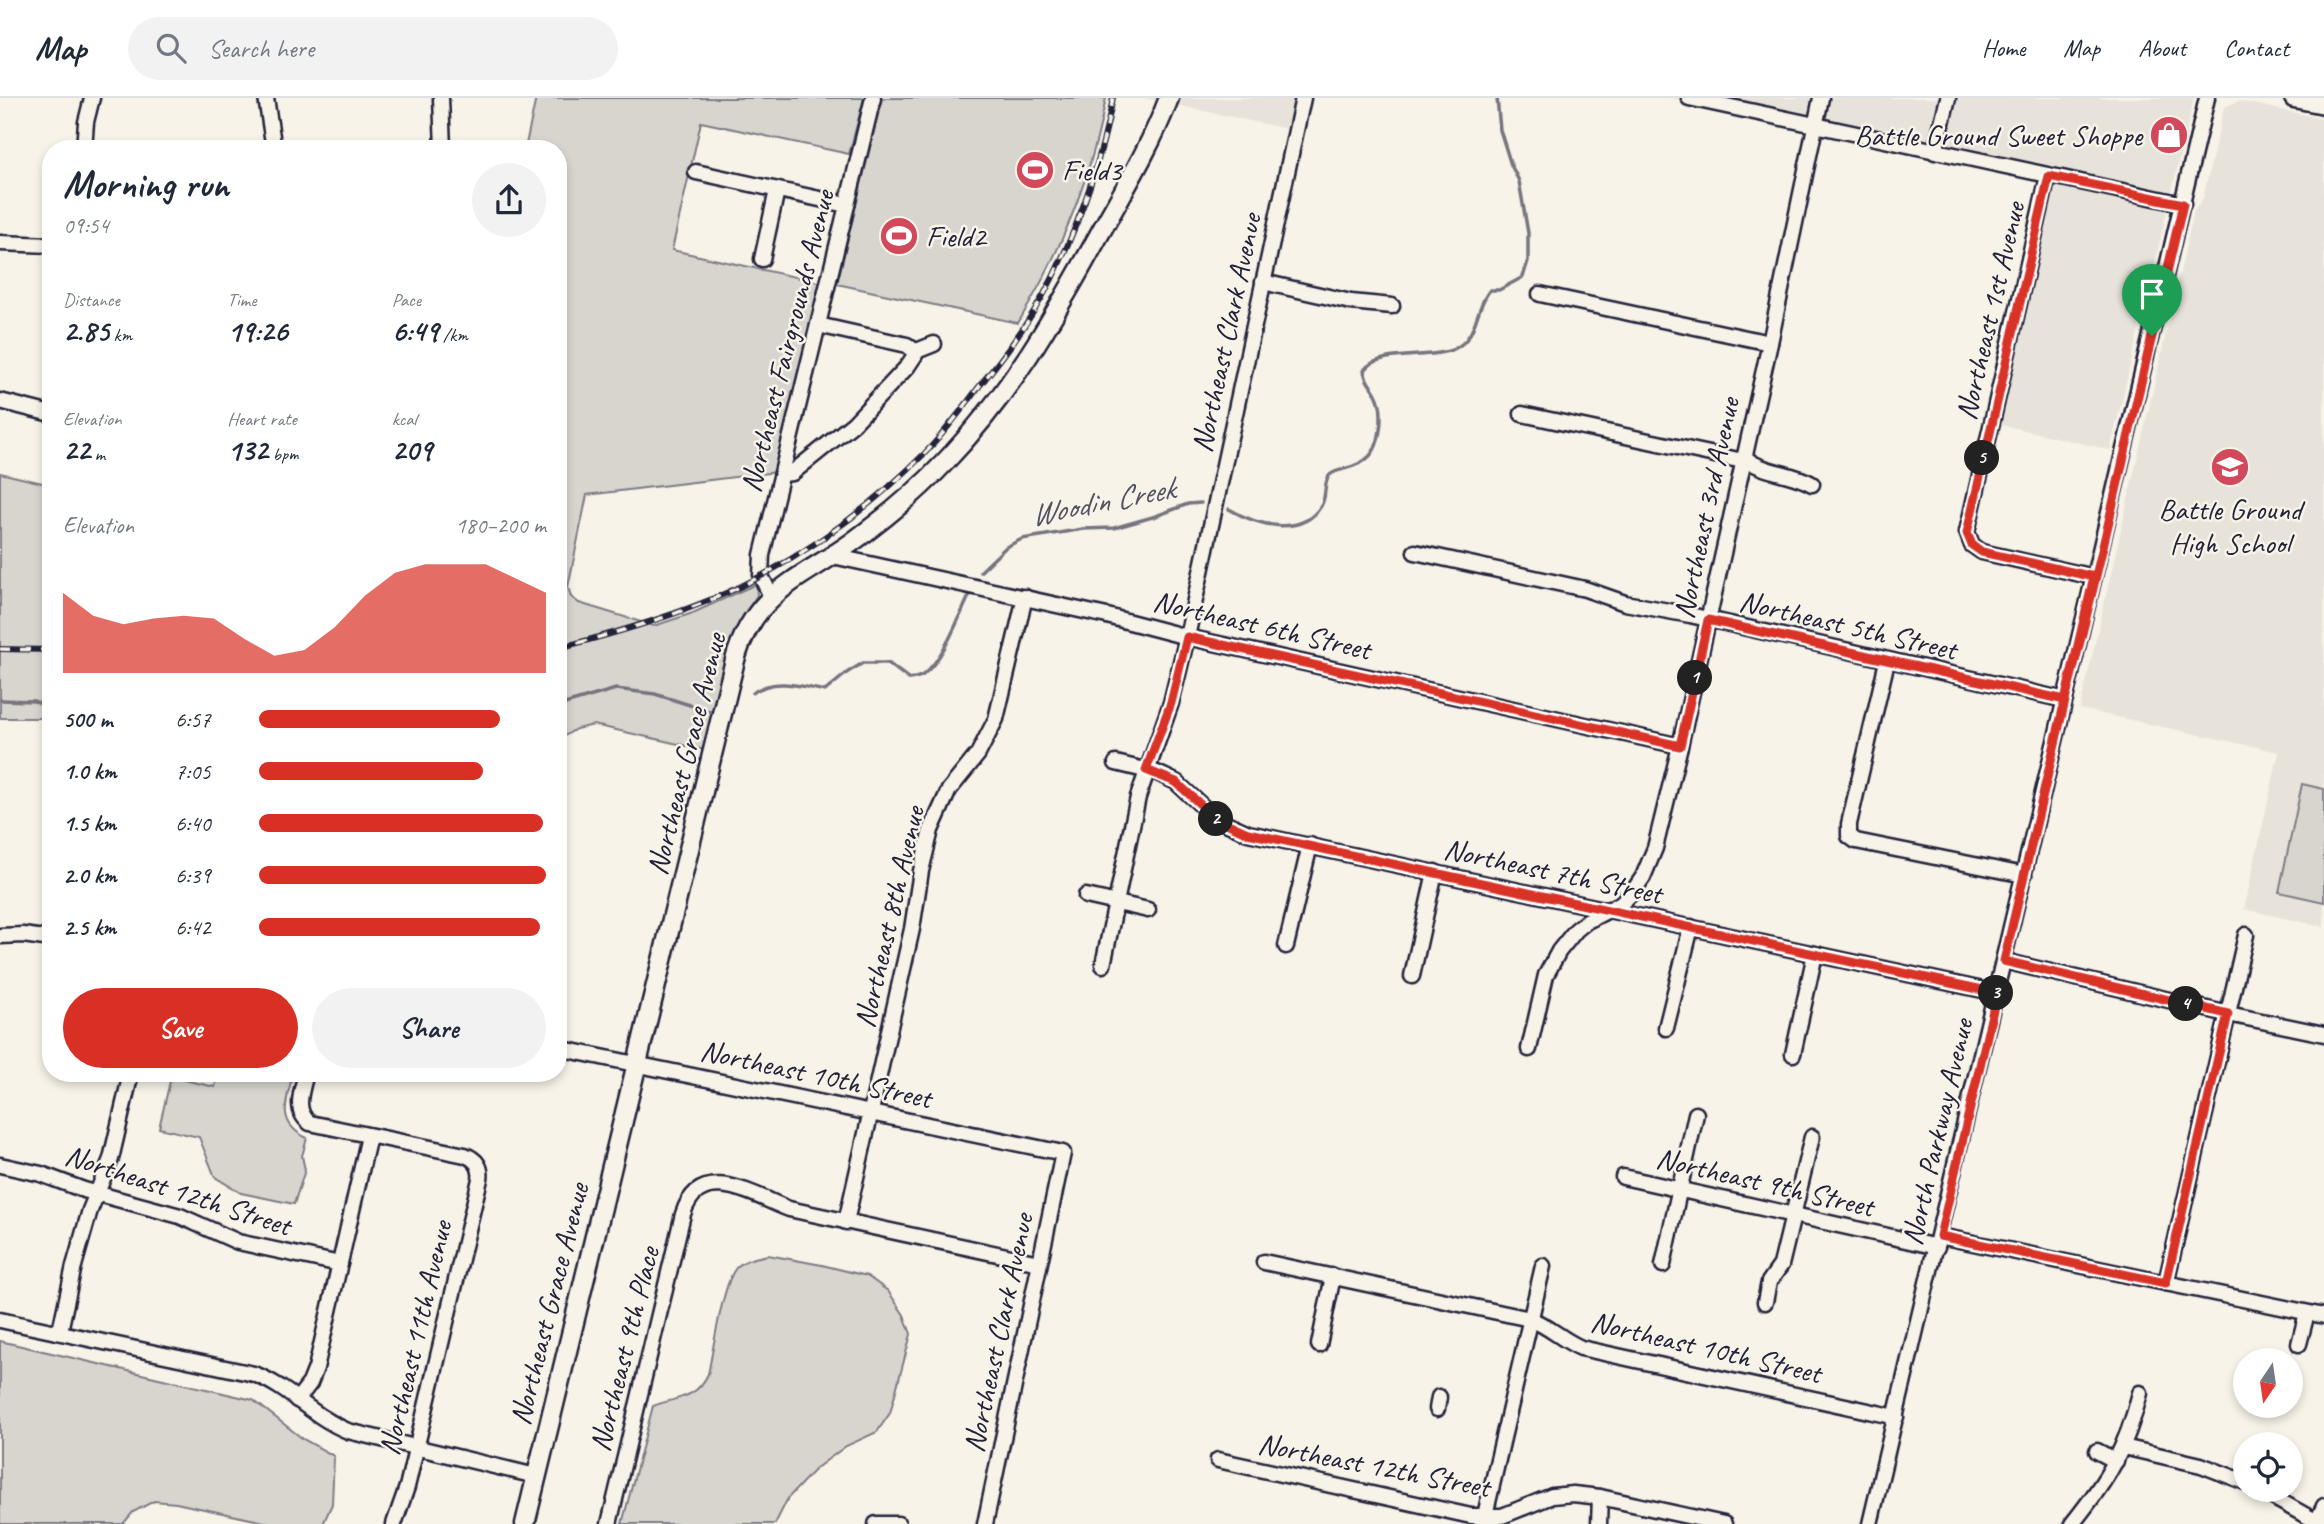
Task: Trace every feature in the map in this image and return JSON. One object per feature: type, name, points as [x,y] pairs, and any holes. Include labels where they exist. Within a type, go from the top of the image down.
[{"type":"main road","name":"Northeast Grace Avenue","points":[[525,1524],[739,646],[757,610],[771,596],[833,555],[911,495],[943,464],[1004,394],[1055,315],[1159,126],[1170,98]]},
{"type":"main road","points":[[2294,98],[2324,104]]},
{"type":"street","points":[[85,140],[92,98]]},
{"type":"street","points":[[266,98],[273,140]]},
{"type":"street","points":[[441,98],[443,140]]},
{"type":"street","name":"Northeast Fairgrounds Avenue","points":[[771,596],[761,576],[762,555],[873,98]]},
{"type":"street","name":"Northeast Clark Avenue","points":[[1103,965],[1138,797],[1171,703],[1187,637],[1303,98]]},
{"type":"street","points":[[1689,98],[2183,204]]},
{"type":"street","name":"Northeast 3rd Avenue","points":[[1529,1049],[1539,996],[1552,962],[1576,930],[1632,894],[1648,866],[1659,834],[1770,343],[1821,98]]},
{"type":"street","points":[[1936,152],[1948,98]]},
{"type":"street","name":"North Parkway Avenue","points":[[1870,1524],[2207,98]]},
{"type":"street","points":[[696,172],[847,205]]},
{"type":"street","name":"Northeast 1st Avenue","points":[[2049,176],[1967,526],[1968,539],[1982,552],[2094,577]]},
{"type":"street","points":[[762,259],[777,190]]},
{"type":"street","points":[[0,243],[42,245]]},
{"type":"street","points":[[1263,282],[1351,302],[1392,306]]},
{"type":"street","points":[[1540,294],[1770,343]]},
{"type":"street","points":[[818,325],[907,345],[914,352]]},
{"type":"street","points":[[914,352],[934,344]]},
{"type":"street","points":[[782,474],[792,473],[853,424],[911,362],[914,352]]},
{"type":"street","points":[[0,401],[42,412]]},
{"type":"street","points":[[1522,414],[1743,459],[1812,484]]},
{"type":"street","name":"Northeast 5th Street","points":[[1415,552],[1585,589],[1625,603],[2065,700]]},
{"type":"street","name":"Northeast 6th Street","points":[[833,555],[1025,597],[1187,637],[1680,746]]},
{"type":"street","name":"Northeast 8th Avenue","points":[[846,1222],[912,929],[931,830],[949,790],[978,754],[996,719],[1025,597]]},
{"type":"street","points":[[1887,662],[1849,824],[1849,836],[1856,841],[2024,875]]},
{"type":"street","name":"Northeast 7th Street","points":[[1116,763],[1146,770],[1176,782],[1223,824],[1248,833],[1997,993]]},
{"type":"street","points":[[1286,946],[1310,845]]},
{"type":"street","points":[[1412,975],[1435,872]]},
{"type":"street","points":[[1086,896],[1148,910]]},
{"type":"street","points":[[1665,1028],[1691,928]]},
{"type":"street","points":[[2166,1283],[2246,935]]},
{"type":"street","points":[[0,936],[42,938]]},
{"type":"street","points":[[1793,1054],[1815,954]]},
{"type":"street","points":[[2004,961],[2324,1034]]},
{"type":"street","name":"Northeast 10th Street","points":[[567,1050],[1063,1153]]},
{"type":"street","points":[[60,1331],[74,1266],[90,1210],[113,1151],[129,1082]]},
{"type":"street","points":[[297,1400],[310,1383],[316,1368],[369,1136],[306,1121],[299,1106],[304,1082]]},
{"type":"street","points":[[1663,1265],[1696,1114]]},
{"type":"street","name":"Northeast 11th Avenue","points":[[369,1136],[465,1155],[478,1163],[480,1179],[416,1447],[394,1524]]},
{"type":"street","points":[[1765,1302],[1769,1282],[1781,1265],[1812,1137]]},
{"type":"street","name":"Northeast Clark Avenue","points":[[985,1524],[1063,1153]]},
{"type":"street","name":"Northeast 12th Street","points":[[0,1165],[41,1174],[180,1216],[238,1242],[340,1264]]},
{"type":"street","name":"Northeast 9th Street","points":[[1623,1177],[1793,1216],[2166,1283],[2324,1316]]},
{"type":"street","name":"Northeast 9th Place","points":[[609,1524],[688,1201],[698,1191],[709,1186],[723,1185],[754,1194],[789,1209],[846,1222]]},
{"type":"street","points":[[846,1222],[1039,1263]]},
{"type":"street","name":"Northeast 10th Street","points":[[1264,1262],[1530,1318],[1540,1322],[1568,1343],[1581,1348],[1896,1417]]},
{"type":"street","points":[[1484,1521],[1544,1266]]},
{"type":"street","points":[[1319,1345],[1334,1276]]},
{"type":"street","points":[[2300,1344],[2307,1313]]},
{"type":"street","points":[[0,1320],[254,1374],[270,1381],[325,1421],[348,1432],[536,1476]]},
{"type":"street","points":[[2072,1524],[2102,1486],[2120,1454],[2132,1425],[2140,1393]]},
{"type":"street","points":[[2097,1451],[2201,1465],[2233,1477]]},
{"type":"street","name":"Northeast 12th Street","points":[[1218,1460],[1484,1521],[1562,1494],[1600,1497],[1724,1524]]},
{"type":"street","points":[[1599,1524],[1600,1497]]},
{"type":"street","points":[[2281,1502],[2319,1523],[2324,1506]]},
{"type":"street","points":[[876,1524],[898,1524]]},
{"type":"shaded area","points":[[536,98],[864,98],[849,154],[701,122],[672,250],[823,283],[777,472],[587,495],[568,587],[571,597],[579,603],[654,626],[693,613],[756,584],[757,595],[730,650],[705,750],[594,725],[576,729],[567,734],[567,140],[527,140]]},
{"type":"shaded area","points":[[882,98],[1106,98],[1092,157],[1072,215],[1047,270],[1018,323],[837,284]]},
{"type":"shaded area","points":[[1144,98],[1299,98],[1292,130]]},
{"type":"shaded area","points":[[1670,98],[2194,98],[2110,450],[1994,423],[2049,185]]},
{"type":"shaded area","name":"Battle Ground High School","points":[[2239,101],[2324,119],[2324,927],[2244,909],[2279,752],[2080,709],[2194,211],[2203,198],[2224,107]]},
{"type":"shaded area","points":[[0,473],[42,483],[42,718],[0,718]]},
{"type":"shaded area","points":[[2302,784],[2324,789],[2324,902],[2279,892]]},
{"type":"shaded area","points":[[170,1082],[193,1082],[215,1087],[216,1082],[291,1082],[286,1101],[287,1118],[297,1132],[307,1138],[302,1156],[305,1170],[294,1204],[241,1193],[215,1177],[199,1137],[159,1128]]},
{"type":"shaded area","points":[[768,1255],[867,1276],[888,1291],[904,1315],[911,1334],[890,1413],[877,1432],[846,1446],[815,1469],[788,1498],[775,1524],[622,1524],[653,1406],[698,1389],[708,1374],[723,1301],[732,1274],[744,1262]]},
{"type":"shaded area","points":[[0,1341],[253,1400],[303,1439],[334,1456],[332,1504],[323,1524],[274,1524],[176,1503],[154,1501],[133,1512],[123,1524],[0,1524]]},
{"type":"waterway","name":"Woodin Creek","points":[[1229,509],[1252,520],[1278,526],[1302,522],[1312,516],[1323,502],[1329,476],[1365,460],[1379,438],[1380,407],[1364,370],[1381,359],[1454,349],[1468,337],[1490,290],[1499,290],[1523,277],[1528,261],[1528,233],[1519,181],[1500,130],[1497,98]]},
{"type":"waterway","name":"Woodin Creek","points":[[980,572],[1006,547],[1022,539],[1083,529],[1114,528],[1188,504],[1201,503]]},
{"type":"waterway","name":"Woodin Creek","points":[[753,693],[769,685],[779,684],[825,691],[863,663],[888,663],[909,679],[921,676],[932,667],[945,647],[971,592]]},
{"type":"waterway","name":"Woodin Creek","points":[[567,703],[616,689],[655,694],[709,711]]},
{"type":"waterway","name":"Woodin Creek","points":[[0,700],[34,701],[42,705]]},
{"type":"railway","points":[[567,646],[663,618],[715,598],[763,575],[848,520],[887,489],[924,454],[947,429],[1001,359],[1045,293],[1072,235],[1088,190],[1113,98]]},
{"type":"railway","points":[[0,649],[42,650]]},
{"type":"place","name":"Battle Ground Sweet Shoppe","points":[[2169,135]]},
{"type":"place","name":"Field3","points":[[1035,170]]},
{"type":"place","name":"Field2","points":[[899,236]]},
{"type":"place","name":"Battle Ground High School","points":[[2230,467]]},
{"type":"route","points":[[2152,336],[2122,464],[2094,577],[2065,700],[1708,620],[1680,746],[1187,637],[1171,703],[1146,770],[1165,776],[1186,788],[1223,824],[1248,833],[1997,993],[1940,1236],[2166,1283],[2228,1014],[2004,961],[2094,577],[1982,552],[1972,545],[1967,533],[1979,471],[2049,176],[2183,204],[2152,336]]}]
